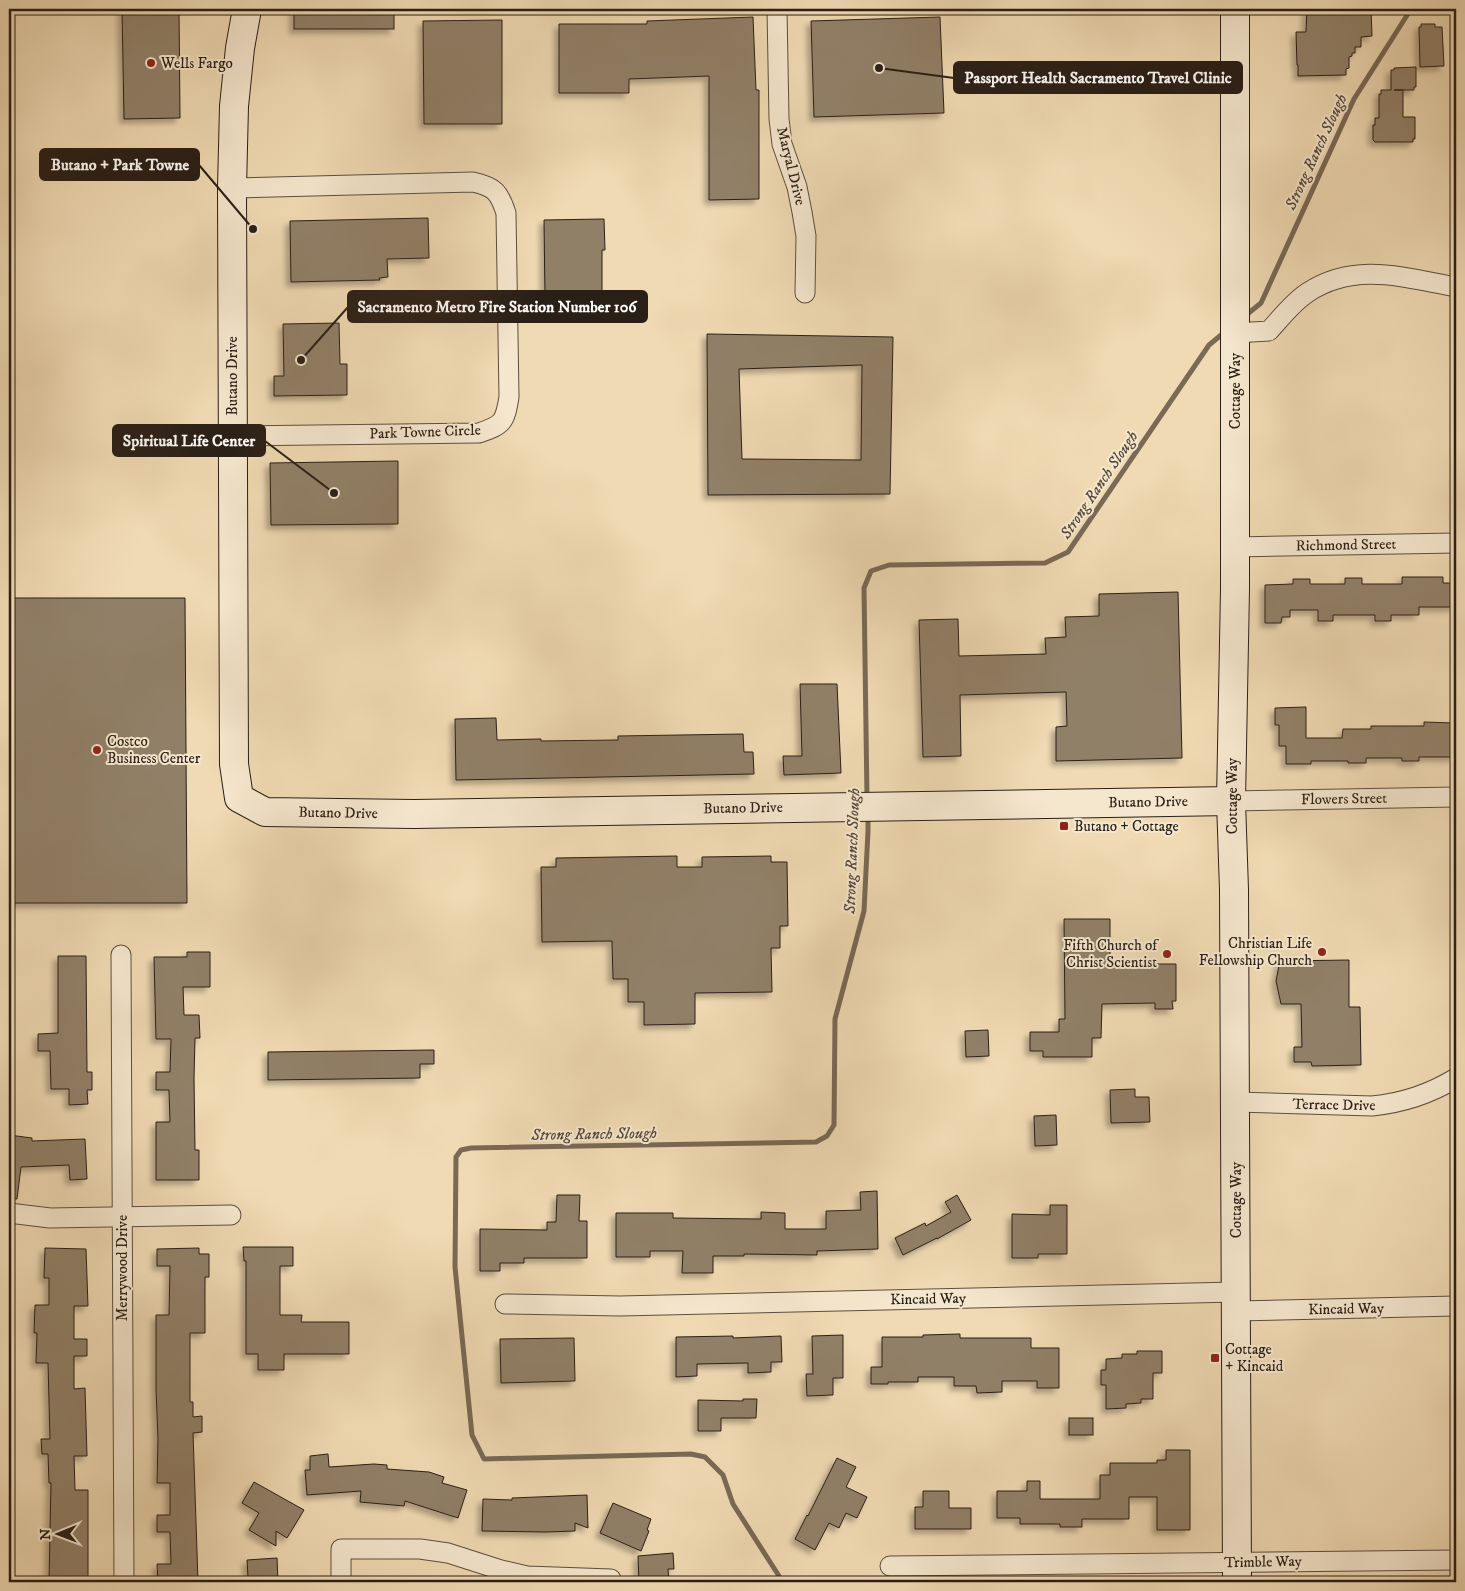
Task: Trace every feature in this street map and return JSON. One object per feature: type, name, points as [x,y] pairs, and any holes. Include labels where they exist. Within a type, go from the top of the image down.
[{"type":"street","name":"Butano Drive","points":[[247,9],[240,48],[234,106],[232,188],[234,764],[240,798],[265,812],[414,814],[1231,801]]},
{"type":"street","name":"Maryal Drive","points":[[777,9],[779,119],[782,144],[797,187],[806,236],[805,293]]},
{"type":"street","name":"Cottage Way","points":[[1235,9],[1235,547],[1231,801],[1234,890],[1236,1102],[1237,1572]]},
{"type":"street","name":"Park Towne Circle","points":[[232,188],[473,182],[488,185],[500,195],[506,213],[509,397],[506,416],[498,426],[479,433],[233,436]]},
{"type":"street","points":[[1235,333],[1269,331],[1307,293],[1325,283],[1345,276],[1385,274],[1456,288]]},
{"type":"street","name":"Richmond Street","points":[[1235,547],[1456,543]]},
{"type":"street","name":"Flowers Street","points":[[1231,801],[1456,797]]},
{"type":"street","name":"Merrywood Drive","points":[[120,955],[124,1582]]},
{"type":"street","name":"Terrace Drive","points":[[1236,1102],[1386,1105],[1414,1099],[1440,1088],[1456,1078]]},
{"type":"street","points":[[9,1213],[50,1218],[231,1214]]},
{"type":"street","name":"Kincaid Way","points":[[505,1304],[620,1306],[1236,1302],[1456,1306]]},
{"type":"street","points":[[341,1582],[341,1549],[420,1549],[448,1553],[501,1570],[527,1576],[611,1579],[611,1582]]},
{"type":"street","name":"Trimble Way","points":[[890,1566],[1237,1572],[1456,1560]]},
{"type":"building","name":"Wells Fargo","points":[[122,9],[179,9],[180,118],[124,119]]},
{"type":"building","points":[[294,9],[394,9],[394,29],[294,29]]},
{"type":"building","points":[[1307,9],[1371,9],[1372,36],[1361,37],[1361,47],[1355,47],[1355,53],[1352,53],[1352,56],[1349,57],[1349,68],[1346,69],[1346,75],[1298,76],[1296,32],[1306,32]]},
{"type":"building","points":[[753,17],[756,90],[759,90],[759,199],[709,200],[709,76],[629,79],[629,93],[559,93],[559,24],[647,24],[647,21]]},
{"type":"building","points":[[940,17],[944,113],[814,117],[811,21]]},
{"type":"building","points":[[502,20],[502,124],[424,124],[423,21]]},
{"type":"building","points":[[1421,24],[1435,24],[1435,27],[1442,27],[1444,66],[1420,67],[1419,27],[1421,27]]},
{"type":"building","points":[[1416,67],[1416,87],[1414,87],[1414,90],[1403,90],[1403,117],[1415,117],[1415,139],[1413,139],[1413,142],[1375,142],[1373,140],[1373,125],[1375,125],[1375,118],[1379,118],[1379,94],[1381,94],[1381,90],[1391,90],[1391,70],[1394,70],[1394,68]]},
{"type":"building","points":[[428,218],[429,258],[387,259],[388,277],[379,278],[380,280],[291,282],[290,221]]},
{"type":"building","points":[[604,219],[605,250],[602,250],[602,296],[545,297],[544,220]]},
{"type":"building","points":[[339,323],[340,364],[347,364],[347,395],[274,396],[274,376],[284,376],[283,324]]},
{"type":"building","points":[[707,334],[893,337],[890,494],[708,495]],"holes":[[[862,365],[861,460],[742,459],[739,369]]]},
{"type":"building","points":[[398,461],[398,524],[271,525],[270,463]]},
{"type":"building","points":[[1402,577],[1443,577],[1443,583],[1456,583],[1456,607],[1419,607],[1419,615],[1391,615],[1391,621],[1375,621],[1375,615],[1333,615],[1333,621],[1318,621],[1318,610],[1290,610],[1290,617],[1282,617],[1281,623],[1265,623],[1265,585],[1293,584],[1293,579],[1310,579],[1310,584],[1345,584],[1345,578],[1362,578],[1362,584],[1402,584]]},
{"type":"building","points":[[1178,592],[1182,758],[1056,761],[1056,727],[1067,726],[1066,692],[960,695],[961,756],[923,757],[919,620],[958,619],[959,656],[1046,654],[1045,638],[1066,637],[1065,617],[1099,616],[1099,594]]},
{"type":"building","name":"Costco Business Center","points":[[9,598],[185,598],[187,903],[9,903]]},
{"type":"building","points":[[800,684],[837,684],[841,773],[784,775],[783,756],[802,756]]},
{"type":"building","points":[[1306,707],[1306,738],[1342,738],[1343,729],[1371,729],[1371,726],[1424,726],[1424,722],[1454,723],[1454,726],[1456,726],[1456,757],[1419,757],[1419,761],[1402,761],[1402,758],[1366,758],[1366,763],[1311,761],[1311,764],[1286,764],[1286,746],[1279,746],[1279,725],[1275,725],[1275,708]]},
{"type":"building","points":[[496,718],[497,740],[618,740],[618,736],[743,734],[744,752],[753,752],[754,774],[456,780],[455,719]]},
{"type":"building","points":[[677,856],[677,867],[702,867],[702,857],[771,856],[771,862],[787,862],[788,926],[780,926],[780,948],[771,948],[772,992],[695,993],[695,1024],[644,1025],[644,1002],[628,1002],[628,979],[613,979],[612,941],[542,942],[541,867],[556,867],[556,858]]},
{"type":"building","points":[[1064,919],[1110,919],[1110,964],[1176,964],[1176,1001],[1172,1001],[1173,1009],[1155,1009],[1155,1003],[1102,1004],[1101,1038],[1092,1038],[1092,1057],[1043,1057],[1043,1051],[1030,1051],[1030,1032],[1059,1032],[1059,1019],[1065,1019]]},
{"type":"building","points":[[187,952],[210,952],[210,987],[183,987],[184,1015],[199,1015],[200,1038],[195,1038],[194,1078],[195,1150],[199,1150],[199,1180],[156,1180],[156,1122],[170,1122],[169,1090],[156,1090],[156,1072],[170,1072],[171,1039],[156,1039],[154,957],[187,957]]},
{"type":"building","points":[[58,956],[86,956],[87,1072],[92,1072],[92,1090],[87,1090],[88,1104],[69,1105],[69,1089],[51,1089],[50,1051],[38,1051],[38,1034],[58,1033]]},
{"type":"building","points":[[1349,960],[1349,1007],[1360,1007],[1361,1065],[1312,1066],[1311,1062],[1294,1062],[1294,1047],[1302,1047],[1301,1004],[1281,1004],[1276,981],[1280,961]]},
{"type":"building","points":[[988,1030],[989,1056],[966,1057],[965,1031]]},
{"type":"building","points":[[434,1050],[434,1064],[420,1064],[420,1078],[268,1080],[268,1052]]},
{"type":"building","points":[[1135,1089],[1135,1097],[1149,1097],[1150,1122],[1111,1123],[1110,1090]]},
{"type":"building","points":[[1056,1115],[1057,1145],[1035,1146],[1034,1116]]},
{"type":"building","points":[[9,1135],[32,1138],[32,1141],[85,1139],[87,1179],[70,1180],[69,1165],[21,1167],[17,1199],[9,1198]]},
{"type":"building","points":[[877,1191],[878,1249],[817,1251],[817,1255],[744,1254],[744,1256],[713,1256],[713,1273],[682,1273],[683,1251],[650,1251],[650,1257],[616,1257],[616,1213],[673,1213],[673,1218],[761,1219],[761,1212],[785,1213],[785,1229],[826,1229],[826,1211],[861,1210],[860,1192]]},
{"type":"building","points":[[557,1195],[580,1195],[579,1221],[587,1221],[587,1258],[524,1258],[524,1263],[500,1263],[500,1271],[480,1271],[480,1229],[547,1230],[547,1222],[556,1222]]},
{"type":"building","points":[[957,1195],[971,1220],[903,1255],[895,1238],[925,1223],[926,1226],[951,1212],[945,1202]]},
{"type":"building","points":[[1050,1205],[1067,1205],[1067,1254],[1038,1254],[1038,1258],[1012,1258],[1012,1214],[1050,1215]]},
{"type":"building","points":[[243,1247],[293,1247],[293,1266],[280,1266],[280,1315],[302,1315],[301,1322],[349,1322],[349,1354],[284,1354],[284,1370],[258,1370],[258,1354],[246,1354],[246,1261],[244,1261]]},
{"type":"building","points":[[45,1248],[86,1249],[88,1306],[74,1306],[74,1339],[87,1339],[87,1356],[74,1356],[74,1389],[85,1388],[87,1456],[74,1456],[75,1490],[88,1490],[88,1582],[49,1582],[51,1483],[49,1483],[48,1454],[42,1454],[41,1439],[50,1439],[48,1363],[36,1363],[37,1333],[34,1333],[35,1305],[49,1305],[49,1278],[44,1278]]},
{"type":"building","points":[[199,1248],[199,1254],[209,1254],[209,1277],[205,1277],[205,1333],[190,1333],[190,1402],[193,1402],[193,1417],[202,1416],[202,1432],[193,1433],[198,1582],[158,1582],[157,1564],[171,1564],[170,1532],[157,1532],[157,1515],[170,1515],[170,1483],[157,1483],[156,1315],[169,1315],[170,1266],[157,1266],[157,1249]]},
{"type":"building","points":[[960,1334],[960,1338],[1031,1338],[1031,1348],[1059,1348],[1059,1388],[1037,1388],[1037,1381],[1002,1381],[1002,1392],[977,1393],[976,1386],[954,1386],[954,1377],[918,1377],[918,1382],[871,1384],[871,1367],[882,1367],[882,1337],[923,1337],[923,1335]]},
{"type":"building","points":[[843,1335],[843,1378],[833,1378],[833,1395],[807,1396],[806,1374],[813,1374],[812,1336]]},
{"type":"building","points":[[733,1336],[733,1338],[781,1336],[782,1362],[771,1362],[771,1372],[748,1373],[748,1363],[697,1364],[697,1376],[676,1377],[676,1337]]},
{"type":"building","points":[[574,1338],[575,1381],[501,1383],[500,1339]]},
{"type":"building","points":[[1137,1351],[1162,1351],[1162,1373],[1153,1373],[1153,1399],[1141,1399],[1141,1403],[1126,1404],[1126,1408],[1106,1409],[1106,1385],[1101,1385],[1101,1370],[1106,1370],[1106,1359],[1122,1358],[1122,1354],[1137,1354]]},
{"type":"building","points":[[743,1399],[757,1399],[756,1418],[721,1418],[721,1431],[698,1431],[698,1400],[743,1401]]},
{"type":"building","points":[[1069,1418],[1093,1418],[1093,1435],[1069,1435]]},
{"type":"building","points":[[1166,1450],[1190,1450],[1190,1530],[1157,1530],[1157,1497],[1129,1497],[1129,1519],[1082,1519],[1082,1527],[1060,1527],[1060,1524],[1020,1524],[1020,1518],[997,1518],[997,1491],[1027,1491],[1027,1481],[1040,1481],[1040,1499],[1100,1499],[1100,1475],[1110,1475],[1110,1463],[1157,1463],[1157,1460],[1166,1460]]},
{"type":"building","points":[[328,1454],[329,1467],[387,1465],[387,1469],[429,1472],[444,1477],[442,1483],[467,1490],[458,1518],[405,1501],[404,1506],[360,1502],[361,1491],[307,1495],[305,1470],[310,1470],[310,1456]]},
{"type":"building","points":[[837,1458],[856,1467],[846,1487],[867,1497],[857,1518],[846,1513],[839,1528],[829,1523],[815,1550],[795,1539]]},
{"type":"building","points":[[254,1482],[304,1510],[287,1538],[276,1531],[276,1546],[249,1530],[259,1513],[242,1503]]},
{"type":"building","points":[[923,1491],[949,1491],[949,1508],[971,1508],[971,1529],[915,1529],[915,1507],[923,1507]]},
{"type":"building","points":[[587,1495],[588,1528],[575,1523],[575,1531],[482,1531],[483,1499],[512,1500],[512,1498]]},
{"type":"building","points":[[613,1503],[651,1519],[647,1530],[649,1531],[641,1551],[600,1533]]},
{"type":"building","points":[[673,1553],[674,1569],[668,1569],[669,1582],[639,1582],[638,1556]]},
{"type":"building","points":[[277,1558],[278,1582],[252,1582],[252,1577],[248,1577],[247,1560]]},
{"type":"waterway","name":"Strong Ranch Slough","points":[[1245,316],[1261,303],[1354,99],[1411,9]]},
{"type":"waterway","name":"Strong Ranch Slough","points":[[867,798],[864,588],[871,571],[889,565],[1045,563],[1068,552],[1209,345],[1226,331]]},
{"type":"waterway","name":"Strong Ranch Slough","points":[[779,1582],[779,1576],[733,1504],[723,1475],[705,1457],[691,1454],[484,1459],[472,1435],[455,1267],[456,1157],[461,1150],[471,1148],[816,1142],[827,1136],[834,1125],[835,1019],[864,911],[868,814]]},
{"type":"place","name":"Wells Fargo","points":[[151,63]]},
{"type":"place","name":"Passport Health Sacramento Travel Clinic","points":[[879,68]]},
{"type":"place","name":"Butano + Park Towne","points":[[253,229]]},
{"type":"place","name":"Sacramento Metro Fire Station Number 106","points":[[301,360]]},
{"type":"place","name":"Spiritual Life Center","points":[[334,493]]},
{"type":"place","name":"Costco Business Center","points":[[97,750]]},
{"type":"place","name":"Butano + Cottage","points":[[1064,826]]},
{"type":"place","name":"Christian Life Fellowship Church","points":[[1322,952]]},
{"type":"place","name":"Fifth Church of Christ Scientist","points":[[1167,954]]},
{"type":"place","name":"Cottage + Kincaid","points":[[1215,1358]]}]
